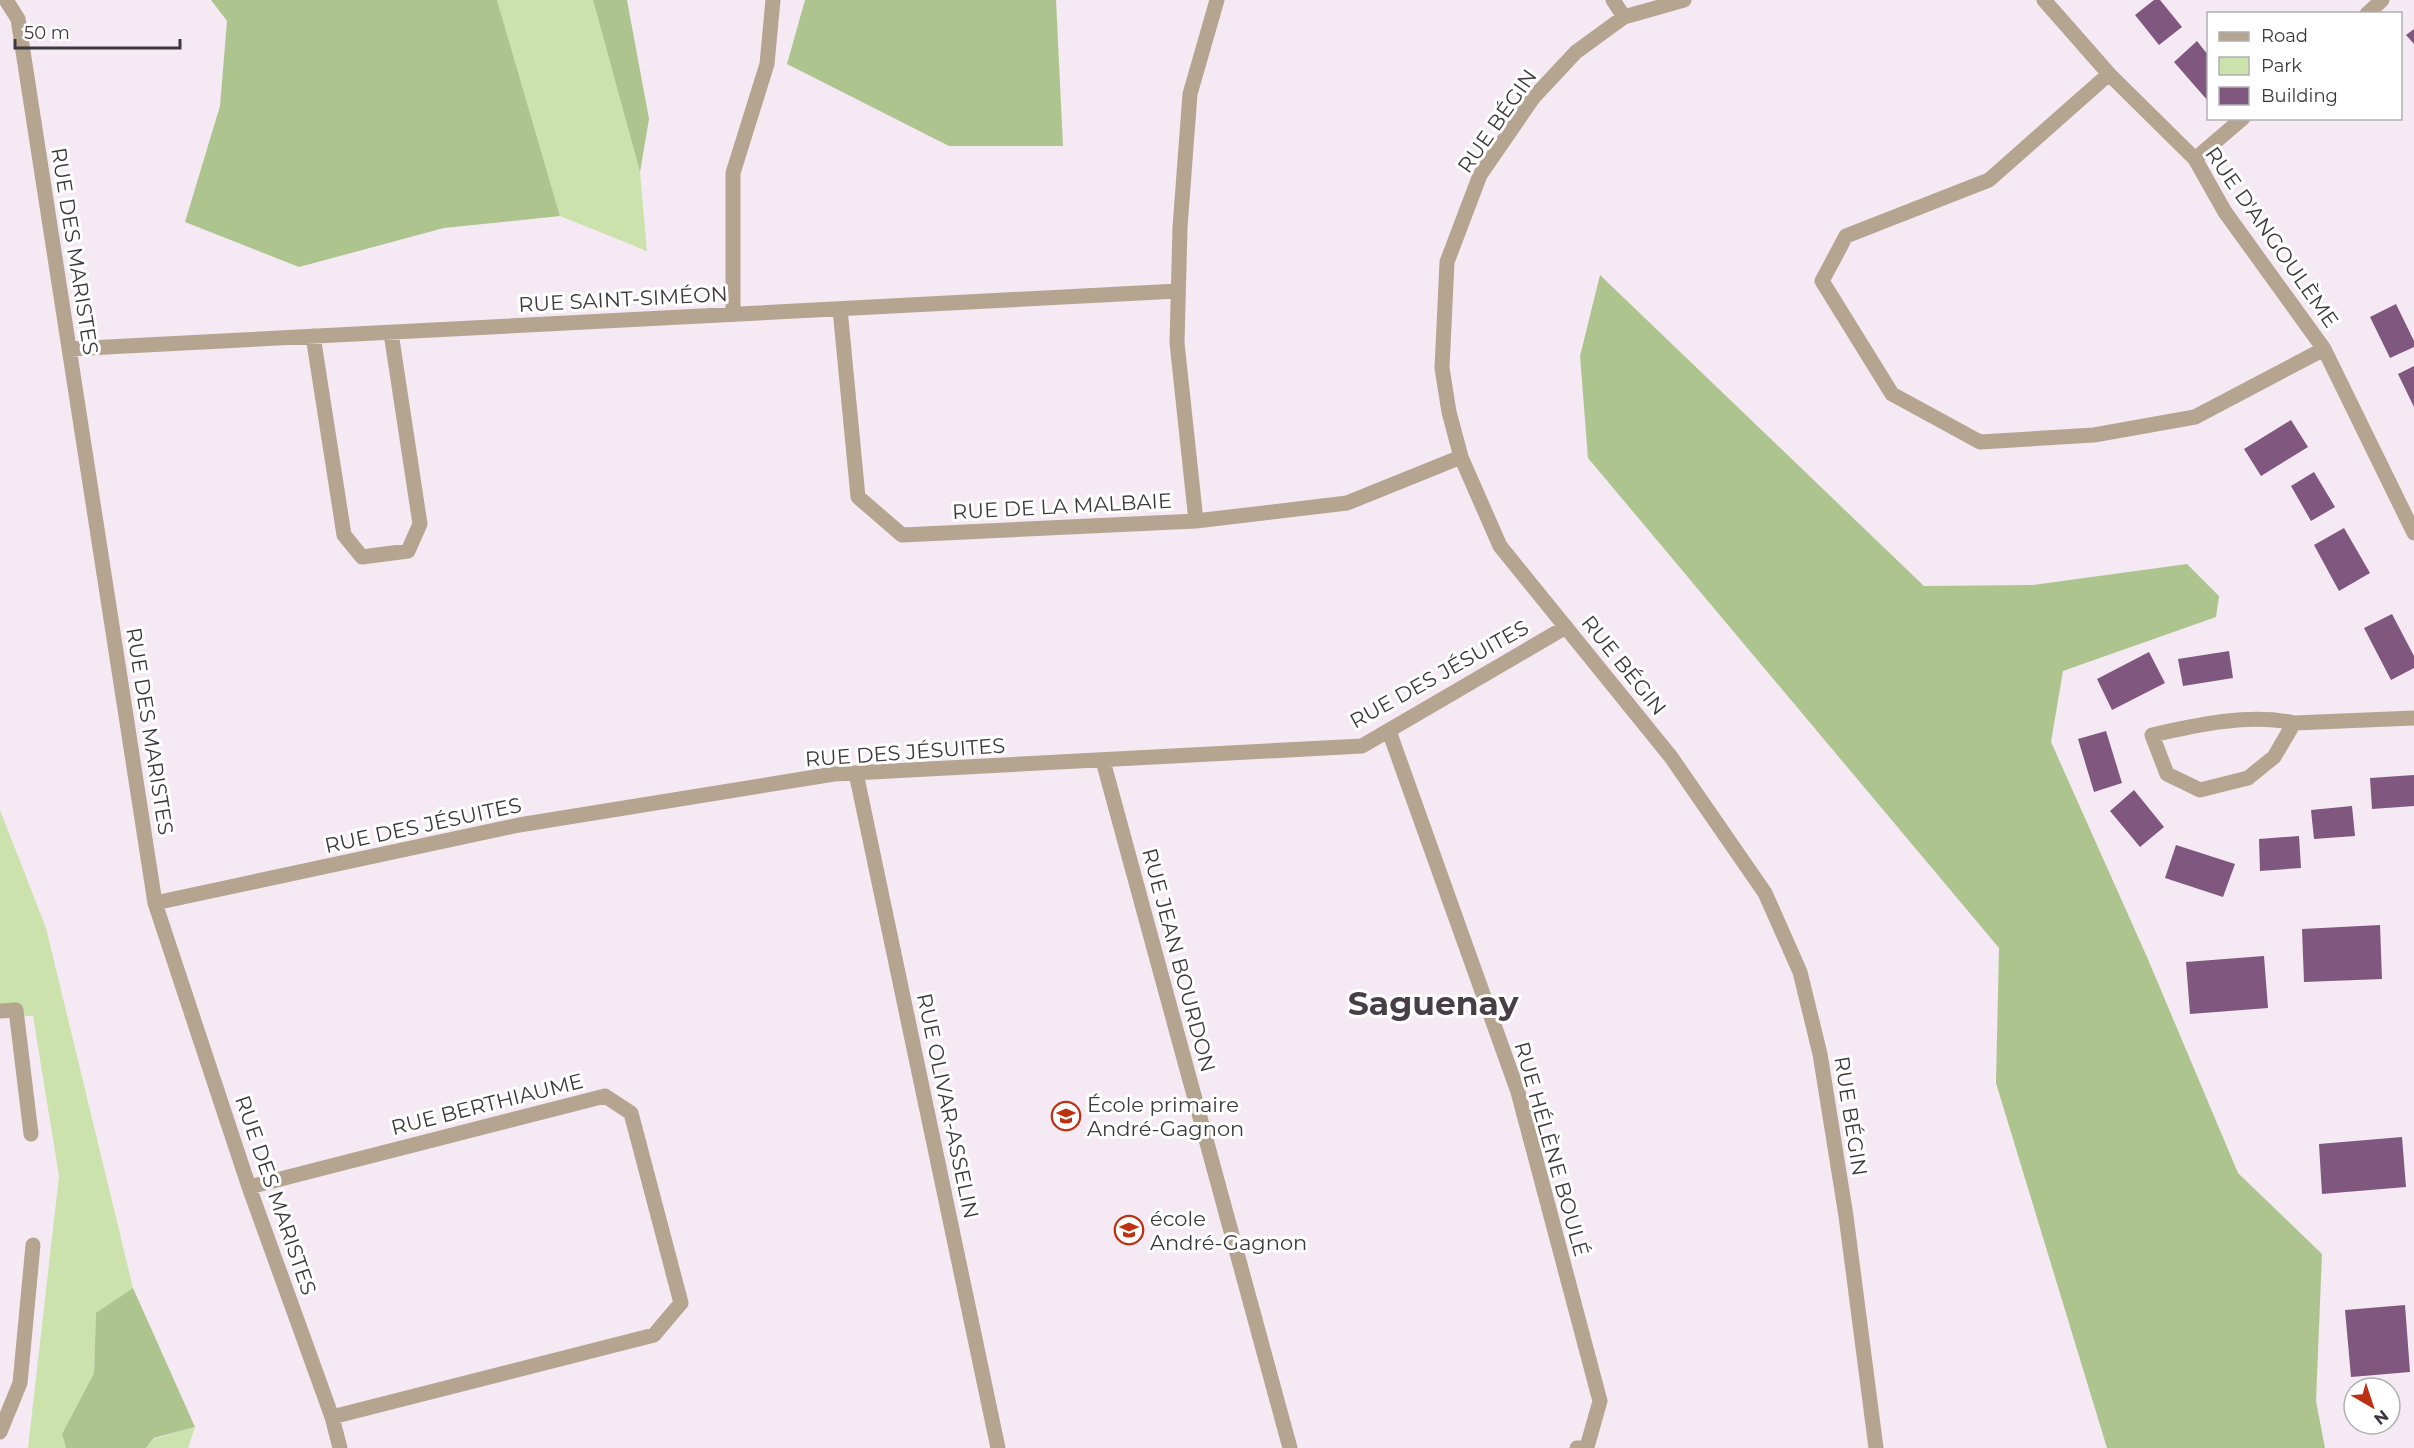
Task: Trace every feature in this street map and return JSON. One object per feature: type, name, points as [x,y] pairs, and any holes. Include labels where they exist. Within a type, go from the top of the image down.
[{"type":"street","name":"RUE DES MARISTES","points":[[6,0],[18,19],[155,903],[249,1186],[332,1416],[340,1448]]},
{"type":"street","points":[[733,313],[733,173],[768,64],[773,0]]},
{"type":"street","points":[[1196,521],[1177,343],[1180,227],[1190,94],[1217,0]]},
{"type":"street","points":[[1613,0],[1624,17]]},
{"type":"street","name":"RUE BÉGIN","points":[[1684,0],[1624,17],[1576,52],[1533,98],[1480,175],[1447,262],[1442,368],[1449,412],[1461,457],[1500,546],[1671,757],[1765,893],[1800,972],[1824,1077],[1846,1216],[1876,1448]]},
{"type":"street","name":"RUE D'ANGOULÈME","points":[[2044,0],[2109,74],[2195,159],[2225,212],[2324,349],[2414,533]]},
{"type":"street","points":[[2369,12],[2382,0]]},
{"type":"street","points":[[2109,74],[1989,180],[1846,236],[1822,281],[1892,394],[1980,442],[2094,435],[2195,417],[2324,349]]},
{"type":"street","points":[[2195,159],[2241,120]]},
{"type":"street","name":"RUE SAINT-SIMÉON","points":[[69,349],[1178,291]]},
{"type":"street","name":"RUE DE LA MALBAIE","points":[[840,309],[858,497],[902,535],[1196,521],[1347,504],[1461,457]]},
{"type":"street","points":[[313,336],[344,535],[362,557],[408,551],[420,524],[392,333]]},
{"type":"street","name":"RUE DES JÉSUITES","points":[[155,903],[519,825],[856,773],[1362,746],[1566,627]]},
{"type":"street","points":[[2294,723],[2274,757],[2248,778],[2200,790],[2167,774],[2152,735],[2209,722],[2282,721],[2294,723],[2414,718]]},
{"type":"street","name":"RUE HÉLÈNE BOULÉ","points":[[1389,732],[1518,1092],[1599,1401],[1587,1447]]},
{"type":"street","name":"RUE JEAN BOURDON","points":[[1103,761],[1290,1448]]},
{"type":"street","name":"RUE OLIVAR-ASSELIN","points":[[856,773],[998,1448]]},
{"type":"street","points":[[0,1011],[16,1010],[31,1134]]},
{"type":"street","name":"RUE BERTHIAUME","points":[[249,1186],[605,1096],[631,1113],[681,1303],[654,1335],[332,1416]]},
{"type":"street","points":[[0,1432],[20,1383],[33,1245]]},
{"type":"street","points":[[1577,1448],[1587,1447]]},
{"type":"green space","points":[[211,0],[497,0],[560,216],[444,228],[299,267],[185,222],[220,106],[227,21]]},
{"type":"green space","points":[[497,0],[593,0],[640,172],[647,251],[560,216]]},
{"type":"green space","points":[[593,0],[627,0],[649,119],[640,172]]},
{"type":"green space","points":[[805,0],[1056,0],[1063,146],[949,146],[787,64]]},
{"type":"green space","points":[[1600,275],[1924,586],[2033,585],[2187,564],[2219,596],[2216,617],[2063,671],[2051,742],[2147,957],[2238,1173],[2322,1254],[2316,1401],[2325,1448],[2107,1448],[1996,1083],[1999,948],[1588,458],[1580,356]]},
{"type":"green space","points":[[0,810],[46,928],[133,1288],[96,1314],[94,1373],[62,1434],[66,1448],[28,1448],[59,1176],[33,1016],[0,1017]]},
{"type":"green space","points":[[133,1288],[195,1427],[154,1438],[146,1448],[66,1448],[62,1434],[94,1373],[96,1313]]},
{"type":"green space","points":[[195,1427],[188,1448],[146,1448],[154,1439]]},
{"type":"building","points":[[2154,0],[2160,0],[2182,27],[2159,45],[2135,15]]},
{"type":"building","points":[[2414,29],[2414,44],[2406,35]]},
{"type":"building","points":[[2197,41],[2207,54],[2207,100],[2174,62]]},
{"type":"building","points":[[2396,304],[2414,341],[2414,347],[2390,358],[2370,317]]},
{"type":"building","points":[[2414,366],[2414,407],[2398,374]]},
{"type":"building","points":[[2291,420],[2308,447],[2261,476],[2244,449]]},
{"type":"building","points":[[2314,472],[2335,507],[2311,521],[2291,486]]},
{"type":"building","points":[[2344,528],[2370,573],[2339,591],[2314,545]]},
{"type":"building","points":[[2392,614],[2414,656],[2414,668],[2391,680],[2364,628]]},
{"type":"building","points":[[2229,651],[2233,678],[2183,686],[2178,659]]},
{"type":"building","points":[[2149,652],[2165,683],[2112,710],[2097,679]]},
{"type":"building","points":[[2106,731],[2122,783],[2094,792],[2078,739]]},
{"type":"building","points":[[2414,775],[2414,806],[2372,809],[2370,778]]},
{"type":"building","points":[[2134,790],[2164,827],[2140,847],[2110,811]]},
{"type":"building","points":[[2352,806],[2355,836],[2314,839],[2311,810]]},
{"type":"building","points":[[2299,836],[2301,868],[2260,871],[2259,839]]},
{"type":"building","points":[[2176,845],[2235,864],[2223,897],[2165,878]]},
{"type":"building","points":[[2380,925],[2382,979],[2304,982],[2302,929]]},
{"type":"building","points":[[2264,956],[2268,1008],[2190,1014],[2186,962]]},
{"type":"building","points":[[2402,1137],[2406,1187],[2322,1194],[2319,1144]]},
{"type":"building","points":[[2405,1305],[2410,1372],[2351,1376],[2345,1310]]},
{"type":"place","name":"École primaire André-Gagnon","points":[[1066,1116]]},
{"type":"place","name":"école André-Gagnon","points":[[1129,1230]]},
{"type":"district","name":"Saguenay","points":[[1433,1003]]}]
